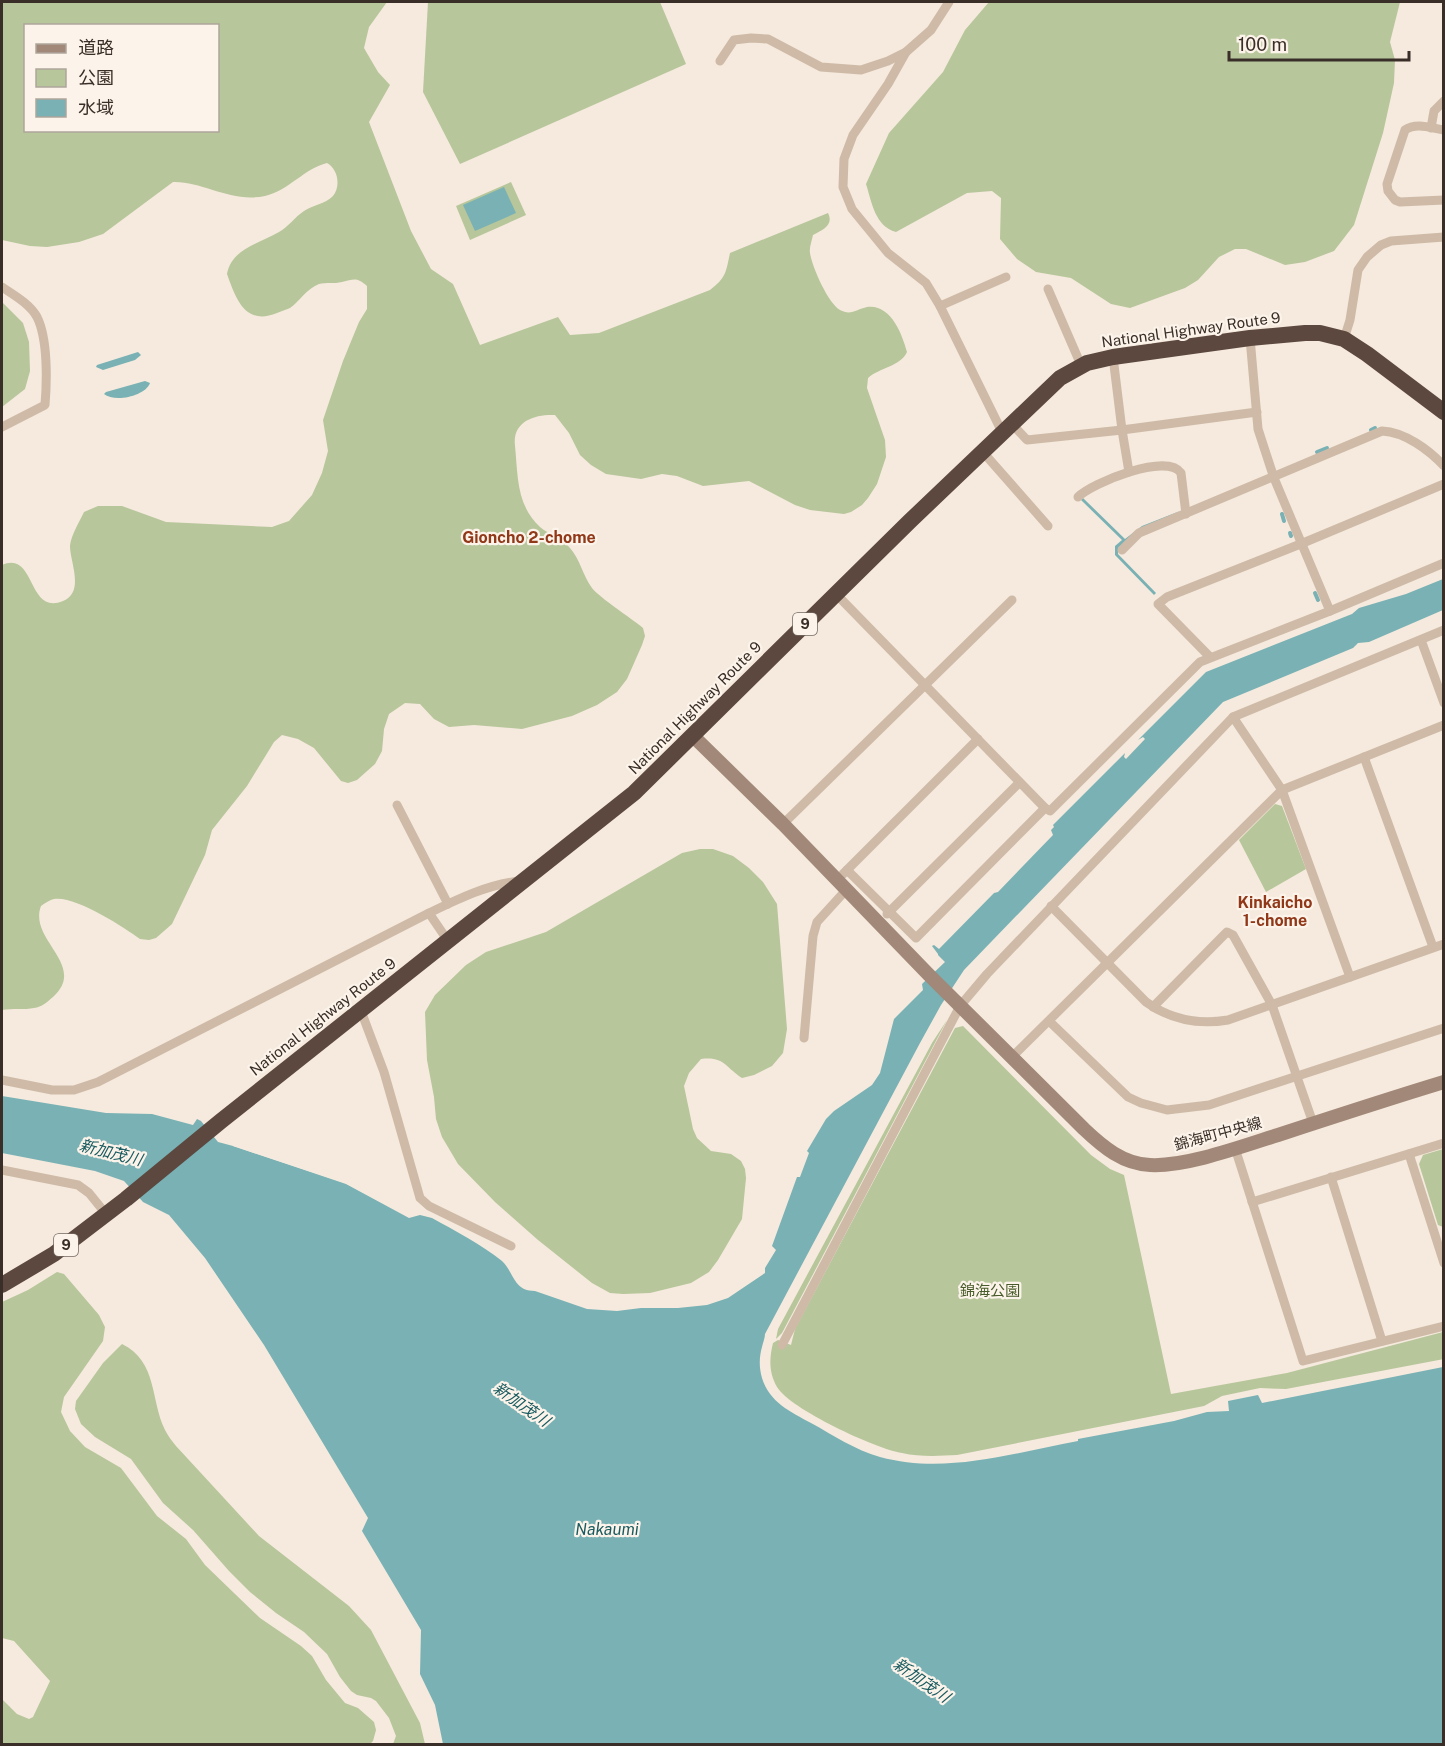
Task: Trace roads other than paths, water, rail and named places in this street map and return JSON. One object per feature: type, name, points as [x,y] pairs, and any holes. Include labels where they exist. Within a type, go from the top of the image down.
[{"type":"highway","name":"National Highway Route 9","points":[[2,1285],[54,1254],[126,1199],[634,793],[982,451],[1060,378],[1081,365],[1113,357],[1250,338],[1320,333],[1344,339],[1443,412]]},
{"type":"street","points":[[720,61],[734,40],[768,39],[821,67],[861,70],[906,52],[931,30],[948,2]]},
{"type":"street","points":[[906,52],[888,84],[853,135],[844,159],[843,187],[852,209],[888,253],[926,283],[1007,428],[1027,440],[1257,412]]},
{"type":"street","points":[[1431,128],[1434,111],[1443,101]]},
{"type":"street","points":[[1443,130],[1412,126],[1405,130],[1387,184],[1388,191],[1395,200],[1443,201]]},
{"type":"street","points":[[1344,339],[1350,320],[1358,270],[1367,257],[1391,240],[1443,237]]},
{"type":"street","points":[[940,306],[1005,277]]},
{"type":"street","points":[[2,287],[36,315],[42,331],[46,379],[45,405],[2,427]]},
{"type":"street","points":[[1048,289],[1081,365]]},
{"type":"street","points":[[1250,338],[1258,429],[1274,478],[1330,611]]},
{"type":"street","points":[[1113,357],[1129,472]]},
{"type":"street","points":[[1122,550],[1139,533],[1383,431],[1392,432],[1426,449],[1443,466]]},
{"type":"street","points":[[982,451],[1048,526]]},
{"type":"street","points":[[1078,497],[1086,489],[1129,472],[1148,467],[1170,466],[1181,472],[1186,514]]},
{"type":"street","points":[[1210,657],[1158,604],[1167,597],[1443,484]]},
{"type":"street","points":[[836,594],[1019,783],[1050,812],[1200,662],[1330,611],[1443,563]]},
{"type":"street","points":[[783,824],[1012,600]]},
{"type":"street","points":[[782,1345],[955,1001],[1051,906],[1233,717],[1443,630]]},
{"type":"street","points":[[1420,640],[1443,703]]},
{"type":"street","points":[[1233,717],[1282,790],[1350,977]]},
{"type":"street","points":[[1012,1057],[1282,790],[1443,725]]},
{"type":"street","name":"錦海町中央線","points":[[693,736],[844,880],[879,922],[929,975],[1089,1134],[1108,1150],[1125,1160],[1149,1165],[1164,1165],[1235,1148],[1443,1082]]},
{"type":"street","points":[[804,1038],[813,936],[817,922],[844,880],[978,740]]},
{"type":"street","points":[[1364,757],[1433,947]]},
{"type":"street","points":[[879,922],[1019,783]]},
{"type":"street","points":[[397,805],[448,904]]},
{"type":"street","points":[[844,880],[890,912],[916,938],[1044,808]]},
{"type":"street","points":[[2,1080],[52,1090],[74,1090],[98,1082],[471,893],[501,884],[524,881]]},
{"type":"street","points":[[1051,906],[1153,1007],[1176,1017],[1197,1022],[1228,1020],[1443,944]]},
{"type":"street","points":[[429,913],[448,941]]},
{"type":"street","points":[[1153,1007],[1227,932],[1236,938],[1272,1005],[1313,1123]]},
{"type":"street","points":[[361,1011],[384,1072],[420,1198],[429,1206],[512,1246]]},
{"type":"street","points":[[1049,1021],[1123,1092],[1141,1103],[1180,1110],[1209,1105],[1443,1028]]},
{"type":"street","points":[[1252,1202],[1443,1143]]},
{"type":"street","points":[[1235,1148],[1303,1361],[1443,1326]]},
{"type":"street","points":[[1409,1154],[1439,1237],[1443,1263]]},
{"type":"street","points":[[2,1170],[78,1185],[89,1193],[106,1214]]},
{"type":"street","points":[[1331,1178],[1382,1341]]},
{"type":"water","points":[[504,187],[516,213],[475,231],[463,205]]},
{"type":"water","points":[[138,352],[141,355],[135,360],[103,370],[96,367],[97,365]]},
{"type":"water","points":[[145,381],[150,383],[147,388],[136,395],[115,398],[104,394],[106,392]]},
{"type":"water","points":[[1083,498],[1125,539],[1142,526],[1180,511],[1138,532],[1118,548],[1118,554],[1156,593],[1154,595],[1115,555],[1115,546],[1122,540],[1081,500]]},
{"type":"water","name":"Nakaumi","points":[[1443,579],[1443,610],[1369,642],[1358,643],[1353,648],[1223,702],[964,970],[920,1043],[765,1334],[760,1370],[765,1386],[775,1400],[796,1415],[844,1442],[880,1457],[930,1464],[1004,1456],[1174,1421],[1207,1412],[1229,1411],[1228,1401],[1258,1395],[1262,1403],[1443,1367],[1443,1744],[443,1744],[435,1705],[420,1674],[421,1630],[362,1531],[368,1518],[264,1345],[205,1258],[169,1215],[143,1202],[124,1181],[95,1171],[2,1153],[2,1096],[106,1113],[152,1114],[193,1125],[197,1119],[218,1142],[346,1184],[409,1218],[420,1215],[432,1218],[468,1238],[502,1261],[522,1288],[587,1309],[617,1311],[707,1305],[728,1298],[765,1273],[765,1268],[776,1250],[772,1246],[797,1177],[800,1177],[809,1153],[807,1151],[826,1119],[872,1085],[880,1073],[894,1019],[923,990],[922,984],[945,962],[932,946],[939,949],[994,893],[998,892],[1053,835],[1051,830],[1053,825],[1125,753],[1126,759],[1145,739],[1143,737],[1138,740],[1206,672],[1352,614],[1359,608],[1406,594]]},
{"type":"waterway","points":[[1371,430],[1375,428]]},
{"type":"waterway","points":[[1317,452],[1327,448]]},
{"type":"waterway","points":[[1282,514],[1284,521]]},
{"type":"waterway","points":[[1315,593],[1318,600]]},
{"type":"district","name":"Gioncho 2-chome","points":[[529,537]]},
{"type":"district","name":"Kinkaicho 1-chome","points":[[1275,911]]},
{"type":"water label","name":"新加茂川","points":[[111,1152]]},
{"type":"water label","name":"新加茂川","points":[[522,1404]]},
{"type":"water label","name":"新加茂川","points":[[922,1680]]},
{"type":"park label","name":"錦海公園","points":[[990,1291]]}]
